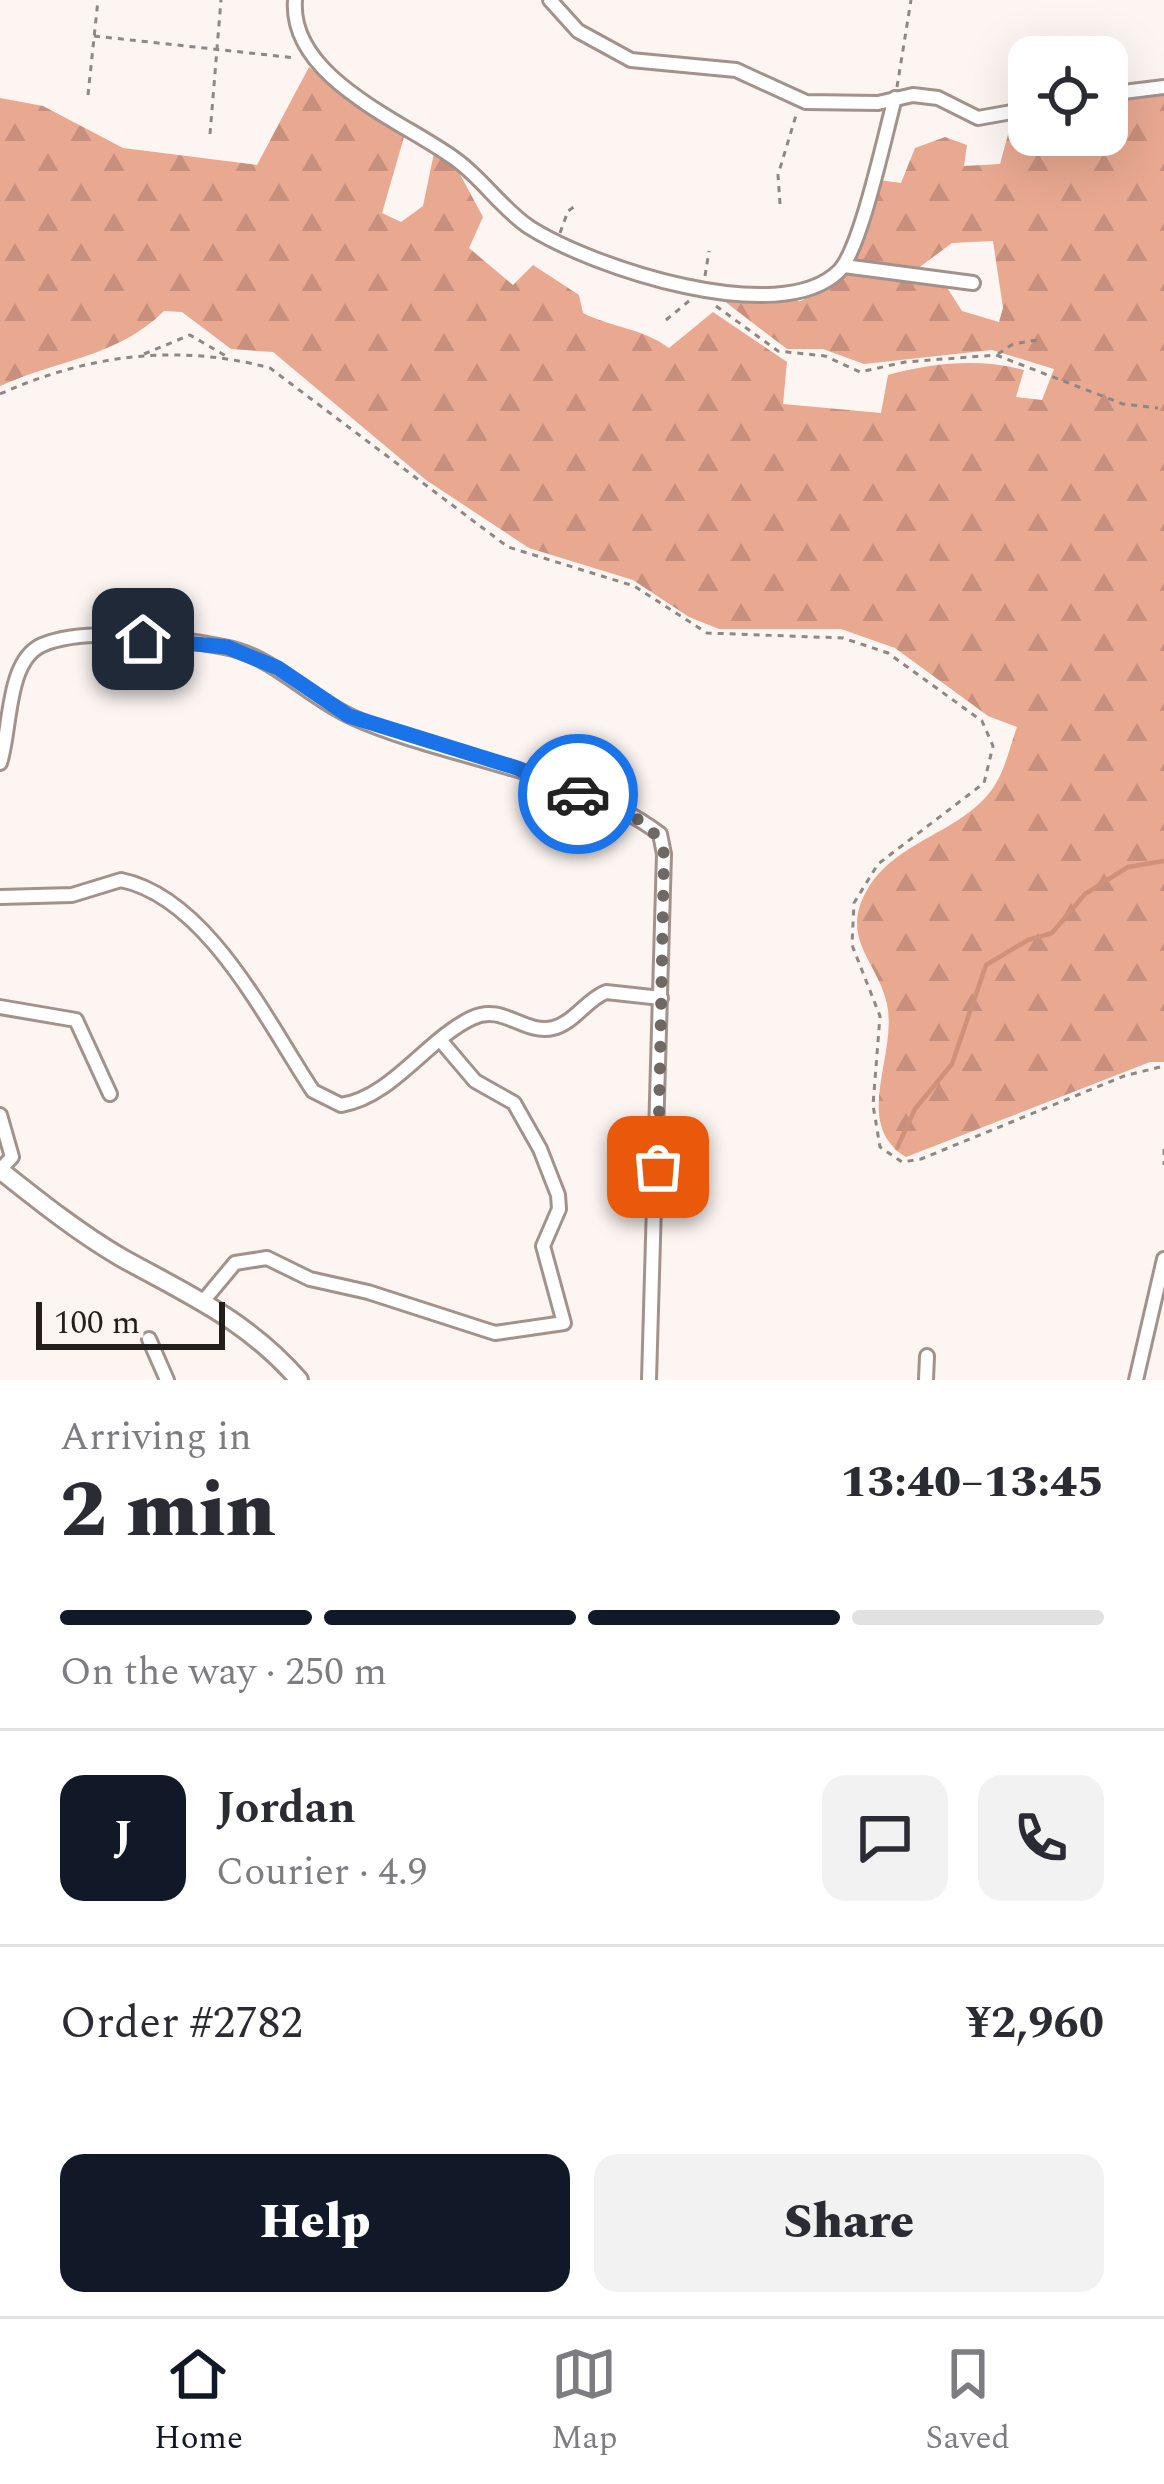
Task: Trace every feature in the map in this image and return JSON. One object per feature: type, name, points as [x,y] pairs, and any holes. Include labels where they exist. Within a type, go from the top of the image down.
[{"type":"main road","points":[[0,1170],[121,1257],[205,1299],[251,1330],[299,1380]]},
{"type":"street","points":[[295,0],[296,25],[317,62],[388,121],[457,160],[529,226],[624,272],[704,289],[800,294],[844,266],[973,283]]},
{"type":"street","points":[[550,0],[578,31],[631,60],[736,70],[801,99],[825,104],[938,98],[978,118],[1008,113]]},
{"type":"street","points":[[1128,91],[1164,87]]},
{"type":"street","points":[[844,266],[895,98]]},
{"type":"street","points":[[0,763],[18,675],[27,657],[41,646],[101,635],[227,647],[278,668],[349,716],[517,768],[660,834],[664,854],[649,1380]]},
{"type":"street","points":[[0,898],[72,895],[122,880],[176,905],[205,932],[313,1091],[341,1105],[364,1098],[484,1014],[547,1029],[564,1024],[606,992],[661,998]]},
{"type":"street","points":[[0,1007],[76,1020],[110,1094]]},
{"type":"street","points":[[205,1299],[236,1264],[267,1258],[310,1280],[368,1292],[495,1333],[564,1323],[543,1246],[559,1209],[558,1195],[541,1149],[514,1103],[475,1081],[441,1041]]},
{"type":"street","points":[[0,1115],[11,1157],[0,1170]]},
{"type":"street","points":[[1136,1380],[1164,1259]]},
{"type":"street","points":[[149,1340],[167,1380]]},
{"type":"street","points":[[926,1380],[927,1356]]},
{"type":"path","points":[[88,95],[98,0]]},
{"type":"path","points":[[210,134],[221,0]]},
{"type":"path","points":[[895,98],[911,0]]},
{"type":"path","points":[[94,36],[296,58]]},
{"type":"path","points":[[780,204],[778,175],[801,99]]},
{"type":"path","points":[[557,240],[568,211],[578,204]]},
{"type":"path","points":[[666,320],[704,289],[709,251]]},
{"type":"path","points":[[704,289],[717,307],[778,351],[826,356],[860,372],[904,362],[996,355],[1123,404],[1158,408]]},
{"type":"path","points":[[142,355],[190,335],[228,357]]},
{"type":"path","points":[[996,355],[1012,344],[1037,340]]},
{"type":"path","points":[[0,394],[64,368],[142,355],[228,357],[270,368],[508,547],[634,586],[707,633],[842,638],[888,653],[982,721],[993,746],[984,783],[878,864],[854,903],[852,945],[880,1016],[875,1140],[886,1154],[902,1162],[921,1159],[1124,1076],[1164,1066]]},
{"type":"path","points":[[1164,1148],[1164,1166]]},
{"type":"green space","points":[[309,67],[404,137],[382,213],[401,222],[423,206],[434,153],[455,165],[483,217],[469,248],[513,285],[533,265],[579,295],[583,313],[669,348],[713,312],[787,362],[783,404],[881,413],[888,375],[956,364],[1007,366],[1024,370],[1016,397],[1042,400],[1054,369],[992,350],[864,364],[823,349],[787,349],[715,294],[801,301],[848,273],[946,286],[962,311],[999,322],[1003,308],[993,241],[952,243],[917,269],[852,261],[879,180],[901,183],[915,148],[945,137],[967,145],[964,166],[1000,164],[1008,135],[1008,156],[1128,156],[1128,98],[1164,92],[1164,1062],[1150,1062],[906,1157],[890,1143],[881,1126],[879,1107],[887,1004],[859,937],[859,909],[878,874],[893,860],[980,804],[1001,774],[1017,727],[988,716],[895,648],[841,629],[719,629],[689,617],[633,580],[529,548],[426,480],[273,352],[231,349],[182,312],[164,311],[107,348],[0,386],[0,98],[43,106],[123,148],[257,165]]},
{"type":"waterway","points":[[897,1148],[915,1109],[952,1064],[986,965],[1028,940],[1052,933],[1085,894],[1128,867],[1164,861]]},
{"type":"way so far","points":[[578,794],[660,834],[664,854],[658,1167]]},
{"type":"route","points":[[143,639],[227,647],[278,668],[349,716],[517,768],[578,794]]}]
